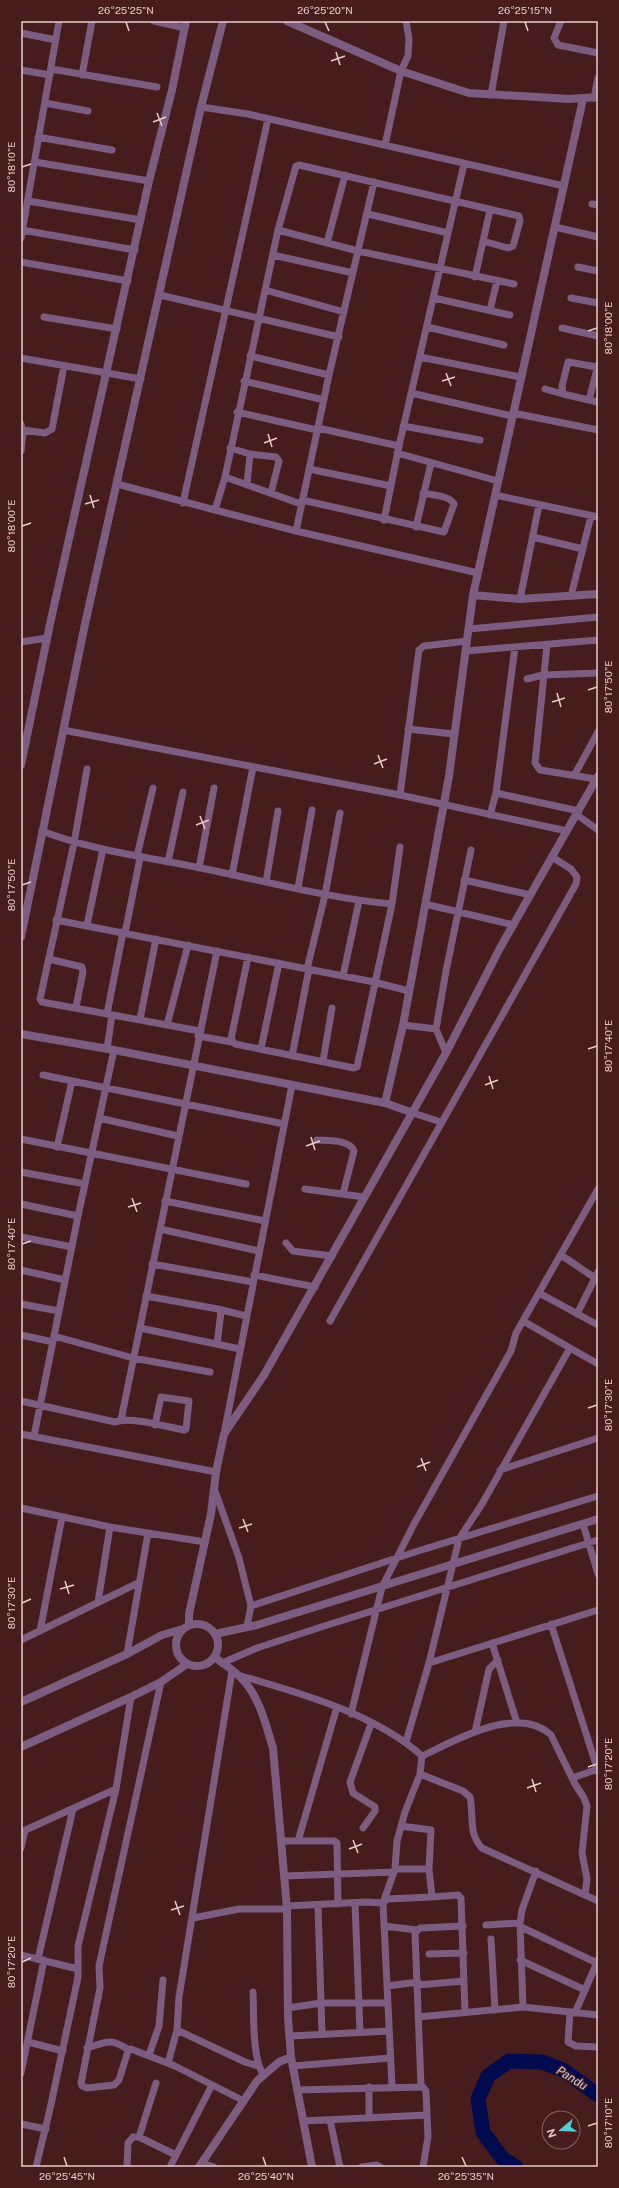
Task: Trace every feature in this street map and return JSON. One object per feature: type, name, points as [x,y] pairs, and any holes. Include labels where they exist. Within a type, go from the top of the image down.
[{"type":"street","points":[[21,238],[59,21]]},
{"type":"street","points":[[82,75],[92,21]]},
{"type":"street","points":[[21,765],[47,638],[135,250],[149,181],[172,90],[185,24],[154,21]]},
{"type":"street","points":[[21,937],[63,730],[116,484],[160,295],[201,107],[222,21]]},
{"type":"street","points":[[287,21],[298,23],[401,71],[469,93],[583,99],[596,97],[598,78]]},
{"type":"street","points":[[385,145],[401,71],[408,56],[409,39],[406,21]]},
{"type":"street","points":[[491,95],[504,21]]},
{"type":"street","points":[[561,21],[554,38],[558,45],[598,53]]},
{"type":"street","points":[[21,33],[56,40]]},
{"type":"street","points":[[21,70],[82,75],[157,88]]},
{"type":"street","points":[[385,1103],[403,1026],[443,805],[473,595],[520,377],[583,99]]},
{"type":"street","points":[[45,102],[88,111]]},
{"type":"street","points":[[201,107],[268,119],[564,186]]},
{"type":"street","points":[[183,502],[268,119]]},
{"type":"street","points":[[38,136],[112,150]]},
{"type":"street","points":[[35,162],[149,181]]},
{"type":"street","points":[[384,520],[403,426],[464,164]]},
{"type":"street","points":[[215,510],[224,477],[278,230],[294,168],[299,165],[516,215],[520,222],[514,246],[508,248],[483,241]]},
{"type":"street","points":[[327,243],[345,175]]},
{"type":"street","points":[[296,531],[329,375],[368,214],[374,182]]},
{"type":"street","points":[[28,201],[141,220]]},
{"type":"street","points":[[475,276],[490,210]]},
{"type":"street","points":[[368,214],[448,234]]},
{"type":"street","points":[[555,227],[598,236]]},
{"type":"street","points":[[22,230],[135,250]]},
{"type":"street","points":[[278,230],[358,251],[514,284]]},
{"type":"street","points":[[273,255],[353,273]]},
{"type":"street","points":[[21,262],[128,281]]},
{"type":"street","points":[[578,267],[598,271]]},
{"type":"street","points":[[490,310],[497,281]]},
{"type":"street","points":[[265,290],[344,312]]},
{"type":"street","points":[[160,295],[339,337]]},
{"type":"street","points":[[434,298],[510,315]]},
{"type":"street","points":[[571,298],[598,303]]},
{"type":"street","points":[[44,317],[117,329]]},
{"type":"street","points":[[427,327],[504,345]]},
{"type":"street","points":[[562,328],[598,336]]},
{"type":"street","points":[[250,356],[329,375]]},
{"type":"street","points":[[420,357],[520,377]]},
{"type":"street","points":[[21,358],[141,379]]},
{"type":"street","points":[[563,394],[562,386],[568,362],[598,366],[589,400]]},
{"type":"street","points":[[21,451],[22,427],[45,433],[52,429],[64,366]]},
{"type":"street","points":[[244,381],[324,400]]},
{"type":"street","points":[[545,389],[598,402]]},
{"type":"street","points":[[411,393],[598,430]]},
{"type":"street","points":[[237,412],[317,429],[398,450],[431,463],[498,481]]},
{"type":"street","points":[[403,426],[480,440]]},
{"type":"street","points":[[230,448],[250,454],[278,458],[271,493]]},
{"type":"street","points":[[247,485],[250,454]]},
{"type":"street","points":[[416,527],[431,463]]},
{"type":"street","points":[[309,469],[391,486]]},
{"type":"street","points":[[224,477],[301,502],[444,532],[454,504],[449,498],[423,493]]},
{"type":"street","points":[[116,484],[296,531],[478,573]]},
{"type":"street","points":[[495,495],[594,516],[583,549],[571,596]]},
{"type":"street","points":[[520,599],[539,504]]},
{"type":"street","points":[[533,537],[583,549]]},
{"type":"street","points":[[473,595],[520,599],[598,594]]},
{"type":"street","points":[[469,629],[598,617]]},
{"type":"street","points":[[21,642],[47,638]]},
{"type":"street","points":[[466,650],[598,640]]},
{"type":"street","points":[[400,795],[419,650],[424,646],[467,641]]},
{"type":"street","points":[[224,1434],[264,1376],[364,1196],[413,1113],[514,924],[597,777],[540,770],[535,763],[547,645]]},
{"type":"street","points":[[490,815],[496,793],[515,647]]},
{"type":"street","points":[[527,679],[543,675],[598,673]]},
{"type":"street","points":[[408,729],[454,734]]},
{"type":"street","points":[[63,730],[400,795],[567,831]]},
{"type":"street","points":[[575,774],[598,732]]},
{"type":"street","points":[[232,875],[253,767]]},
{"type":"street","points":[[87,769],[74,843],[56,920],[40,1000],[42,1002],[76,1007],[109,1015],[167,1025],[292,1056],[354,1068],[357,1067],[374,982],[392,904],[400,846]]},
{"type":"street","points":[[34,1436],[78,1216],[106,1088],[111,1049],[109,1015],[153,788]]},
{"type":"street","points":[[200,868],[214,788]]},
{"type":"street","points":[[168,862],[183,792]]},
{"type":"street","points":[[496,793],[578,812],[598,830]]},
{"type":"street","points":[[298,888],[312,810]]},
{"type":"street","points":[[266,882],[278,811]]},
{"type":"street","points":[[292,1056],[340,813]]},
{"type":"street","points":[[42,831],[74,843],[103,850],[200,868],[325,895],[359,901],[392,904]]},
{"type":"street","points":[[87,925],[103,850]]},
{"type":"street","points":[[446,1053],[436,1029],[470,850]]},
{"type":"street","points":[[330,1321],[576,884],[577,877],[571,869],[552,858]]},
{"type":"street","points":[[464,880],[530,895]]},
{"type":"street","points":[[342,976],[359,901]]},
{"type":"street","points":[[424,904],[514,924]]},
{"type":"street","points":[[56,920],[156,938],[374,982],[409,991]]},
{"type":"street","points":[[140,1020],[156,938]]},
{"type":"street","points":[[167,1025],[188,945]]},
{"type":"street","points":[[121,1420],[192,1065],[217,951]]},
{"type":"street","points":[[232,1042],[231,1039],[248,957]]},
{"type":"street","points":[[49,959],[82,967],[83,972],[76,1007]]},
{"type":"street","points":[[261,1049],[279,963]]},
{"type":"street","points":[[323,1062],[332,1008]]},
{"type":"street","points":[[403,1026],[436,1029]]},
{"type":"street","points":[[21,1034],[111,1049],[385,1103],[441,1122]]},
{"type":"street","points":[[43,1075],[284,1124]]},
{"type":"street","points":[[58,1147],[72,1081]]},
{"type":"street","points":[[21,1702],[127,1654],[162,1635],[186,1627],[197,1624],[205,1626],[215,1634],[218,1642],[214,1657],[202,1666],[188,1664],[181,1659],[176,1648],[178,1636],[186,1627],[205,1542],[215,1491],[216,1472],[292,1085]]},
{"type":"street","points":[[99,1118],[178,1136]]},
{"type":"street","points":[[21,1139],[246,1184]]},
{"type":"street","points":[[317,1140],[346,1143],[352,1146],[354,1150],[343,1194]]},
{"type":"street","points":[[21,1172],[85,1184]]},
{"type":"street","points":[[305,1189],[364,1196]]},
{"type":"street","points":[[351,1714],[382,1587],[396,1558],[511,1351],[516,1333],[561,1255],[595,1201],[598,1189]]},
{"type":"street","points":[[165,1201],[265,1221]]},
{"type":"street","points":[[21,1204],[78,1216]]},
{"type":"street","points":[[160,1229],[259,1251]]},
{"type":"street","points":[[21,1237],[72,1247]]},
{"type":"street","points":[[286,1243],[293,1251],[332,1256]]},
{"type":"street","points":[[561,1255],[597,1277],[577,1314]]},
{"type":"street","points":[[152,1264],[314,1287]]},
{"type":"street","points":[[21,1270],[65,1280]]},
{"type":"street","points":[[539,1293],[598,1325]]},
{"type":"street","points":[[146,1296],[218,1309],[246,1316]]},
{"type":"street","points":[[21,1304],[59,1310]]},
{"type":"street","points":[[217,1344],[221,1312],[218,1309]]},
{"type":"street","points":[[523,1321],[598,1364]]},
{"type":"street","points":[[140,1328],[240,1350]]},
{"type":"street","points":[[21,1337],[53,1339],[133,1358],[210,1372]]},
{"type":"street","points":[[406,1742],[429,1663],[459,1539],[570,1348]]},
{"type":"street","points":[[21,1401],[40,1404],[115,1422],[121,1420],[185,1430],[189,1401],[161,1397],[155,1425]]},
{"type":"street","points":[[21,1434],[216,1472]]},
{"type":"street","points":[[500,1470],[598,1438]]},
{"type":"street","points":[[215,1491],[239,1558],[251,1606],[248,1626]]},
{"type":"street","points":[[251,1606],[396,1558],[598,1496]]},
{"type":"street","points":[[21,1508],[110,1526],[205,1542]]},
{"type":"street","points":[[40,1631],[62,1517]]},
{"type":"street","points":[[215,1634],[248,1626],[382,1587],[598,1519]]},
{"type":"street","points":[[583,1524],[598,1574]]},
{"type":"street","points":[[98,1602],[110,1526]]},
{"type":"street","points":[[127,1654],[138,1582],[148,1533]]},
{"type":"street","points":[[222,1663],[258,1648],[598,1540]]},
{"type":"street","points":[[21,1640],[138,1582]]},
{"type":"street","points":[[429,1663],[598,1610]]},
{"type":"street","points":[[551,1624],[598,1770],[572,1778]]},
{"type":"street","points":[[492,1643],[517,1723]]},
{"type":"street","points":[[214,1657],[244,1681],[258,1705],[273,1748],[287,1908],[288,2008],[291,2057],[312,2167]]},
{"type":"street","points":[[475,1732],[489,1669],[498,1660]]},
{"type":"street","points":[[21,1747],[131,1697],[161,1682],[188,1664]]},
{"type":"street","points":[[235,1673],[337,1707],[406,1742],[422,1756]]},
{"type":"street","points":[[168,2063],[177,2030],[179,1997],[235,1673]]},
{"type":"street","points":[[129,2050],[119,2080],[114,2085],[87,2088],[82,2086],[81,2083],[100,1988],[99,1966],[161,1682]]},
{"type":"street","points":[[36,2167],[46,2129],[78,1977],[78,1946],[116,1789],[131,1697]]},
{"type":"street","points":[[298,1841],[337,1707]]},
{"type":"street","points":[[422,1756],[475,1732],[508,1723],[535,1726],[545,1730],[551,1735],[587,1806],[582,1853],[587,1879],[584,1895]]},
{"type":"street","points":[[364,1828],[376,1811],[375,1807],[353,1793],[350,1782],[371,1724]]},
{"type":"street","points":[[392,2086],[383,1903],[394,1871],[397,1841],[401,1826],[420,1774],[422,1756]]},
{"type":"street","points":[[420,1774],[463,1791],[470,1797],[472,1831],[477,1842],[482,1848],[536,1871],[598,1901]]},
{"type":"street","points":[[21,1848],[23,1831],[116,1789]]},
{"type":"street","points":[[21,2072],[41,1960],[73,1809]]},
{"type":"street","points":[[401,1826],[431,1830],[429,1868],[432,1897]]},
{"type":"street","points":[[281,1841],[334,1841],[336,1843],[338,1904]]},
{"type":"street","points":[[285,1876],[338,1876],[429,1868]]},
{"type":"street","points":[[523,2007],[520,1960],[520,1925],[522,1910],[536,1871]]},
{"type":"street","points":[[193,1918],[239,1909],[383,1903],[387,1899],[458,1895],[463,1903],[465,2012]]},
{"type":"street","points":[[355,1903],[360,2032]]},
{"type":"street","points":[[318,1906],[322,2034]]},
{"type":"street","points":[[486,1926],[520,1925],[597,1962],[573,2013],[568,2042],[576,2046],[598,2047]]},
{"type":"street","points":[[384,1926],[417,1930],[463,1926]]},
{"type":"street","points":[[417,1930],[415,1933],[421,2086],[426,2091],[428,2141],[423,2167]]},
{"type":"street","points":[[491,1939],[495,2010]]},
{"type":"street","points":[[429,1954],[464,1953]]},
{"type":"street","points":[[21,1955],[78,1969]]},
{"type":"street","points":[[520,1960],[585,1990]]},
{"type":"street","points":[[149,2055],[159,2026],[164,1980]]},
{"type":"street","points":[[387,1986],[464,1981]]},
{"type":"street","points":[[253,1992],[254,2036],[258,2066],[263,2074]]},
{"type":"street","points":[[288,2008],[321,2003],[388,2003]]},
{"type":"street","points":[[418,2017],[523,2007],[598,2015]]},
{"type":"street","points":[[177,2030],[245,2062],[258,2066]]},
{"type":"street","points":[[290,2036],[389,2031]]},
{"type":"street","points":[[26,2039],[63,2051]]},
{"type":"street","points":[[88,2048],[110,2040],[116,2042],[129,2050],[149,2055],[168,2063],[244,2101]]},
{"type":"street","points":[[214,2167],[201,2165],[244,2101],[263,2074],[279,2062],[291,2057]]},
{"type":"street","points":[[293,2066],[390,2058]]},
{"type":"street","points":[[139,2137],[156,2083]]},
{"type":"street","points":[[170,2167],[212,2085]]},
{"type":"street","points":[[297,2090],[421,2086]]},
{"type":"street","points":[[369,2087],[369,2118]]},
{"type":"street","points":[[303,2121],[427,2115]]},
{"type":"street","points":[[330,2120],[340,2167]]},
{"type":"street","points":[[21,2124],[46,2129]]},
{"type":"street","points":[[127,2167],[128,2143],[133,2137],[139,2137],[176,2155]]},
{"type":"street","points":[[362,2167],[376,2165],[380,2167]]},
{"type":"waterway","name":"Pandu","points":[[516,2167],[502,2158],[483,2132],[478,2099],[488,2076],[509,2061],[542,2062],[563,2070],[598,2095]]}]
